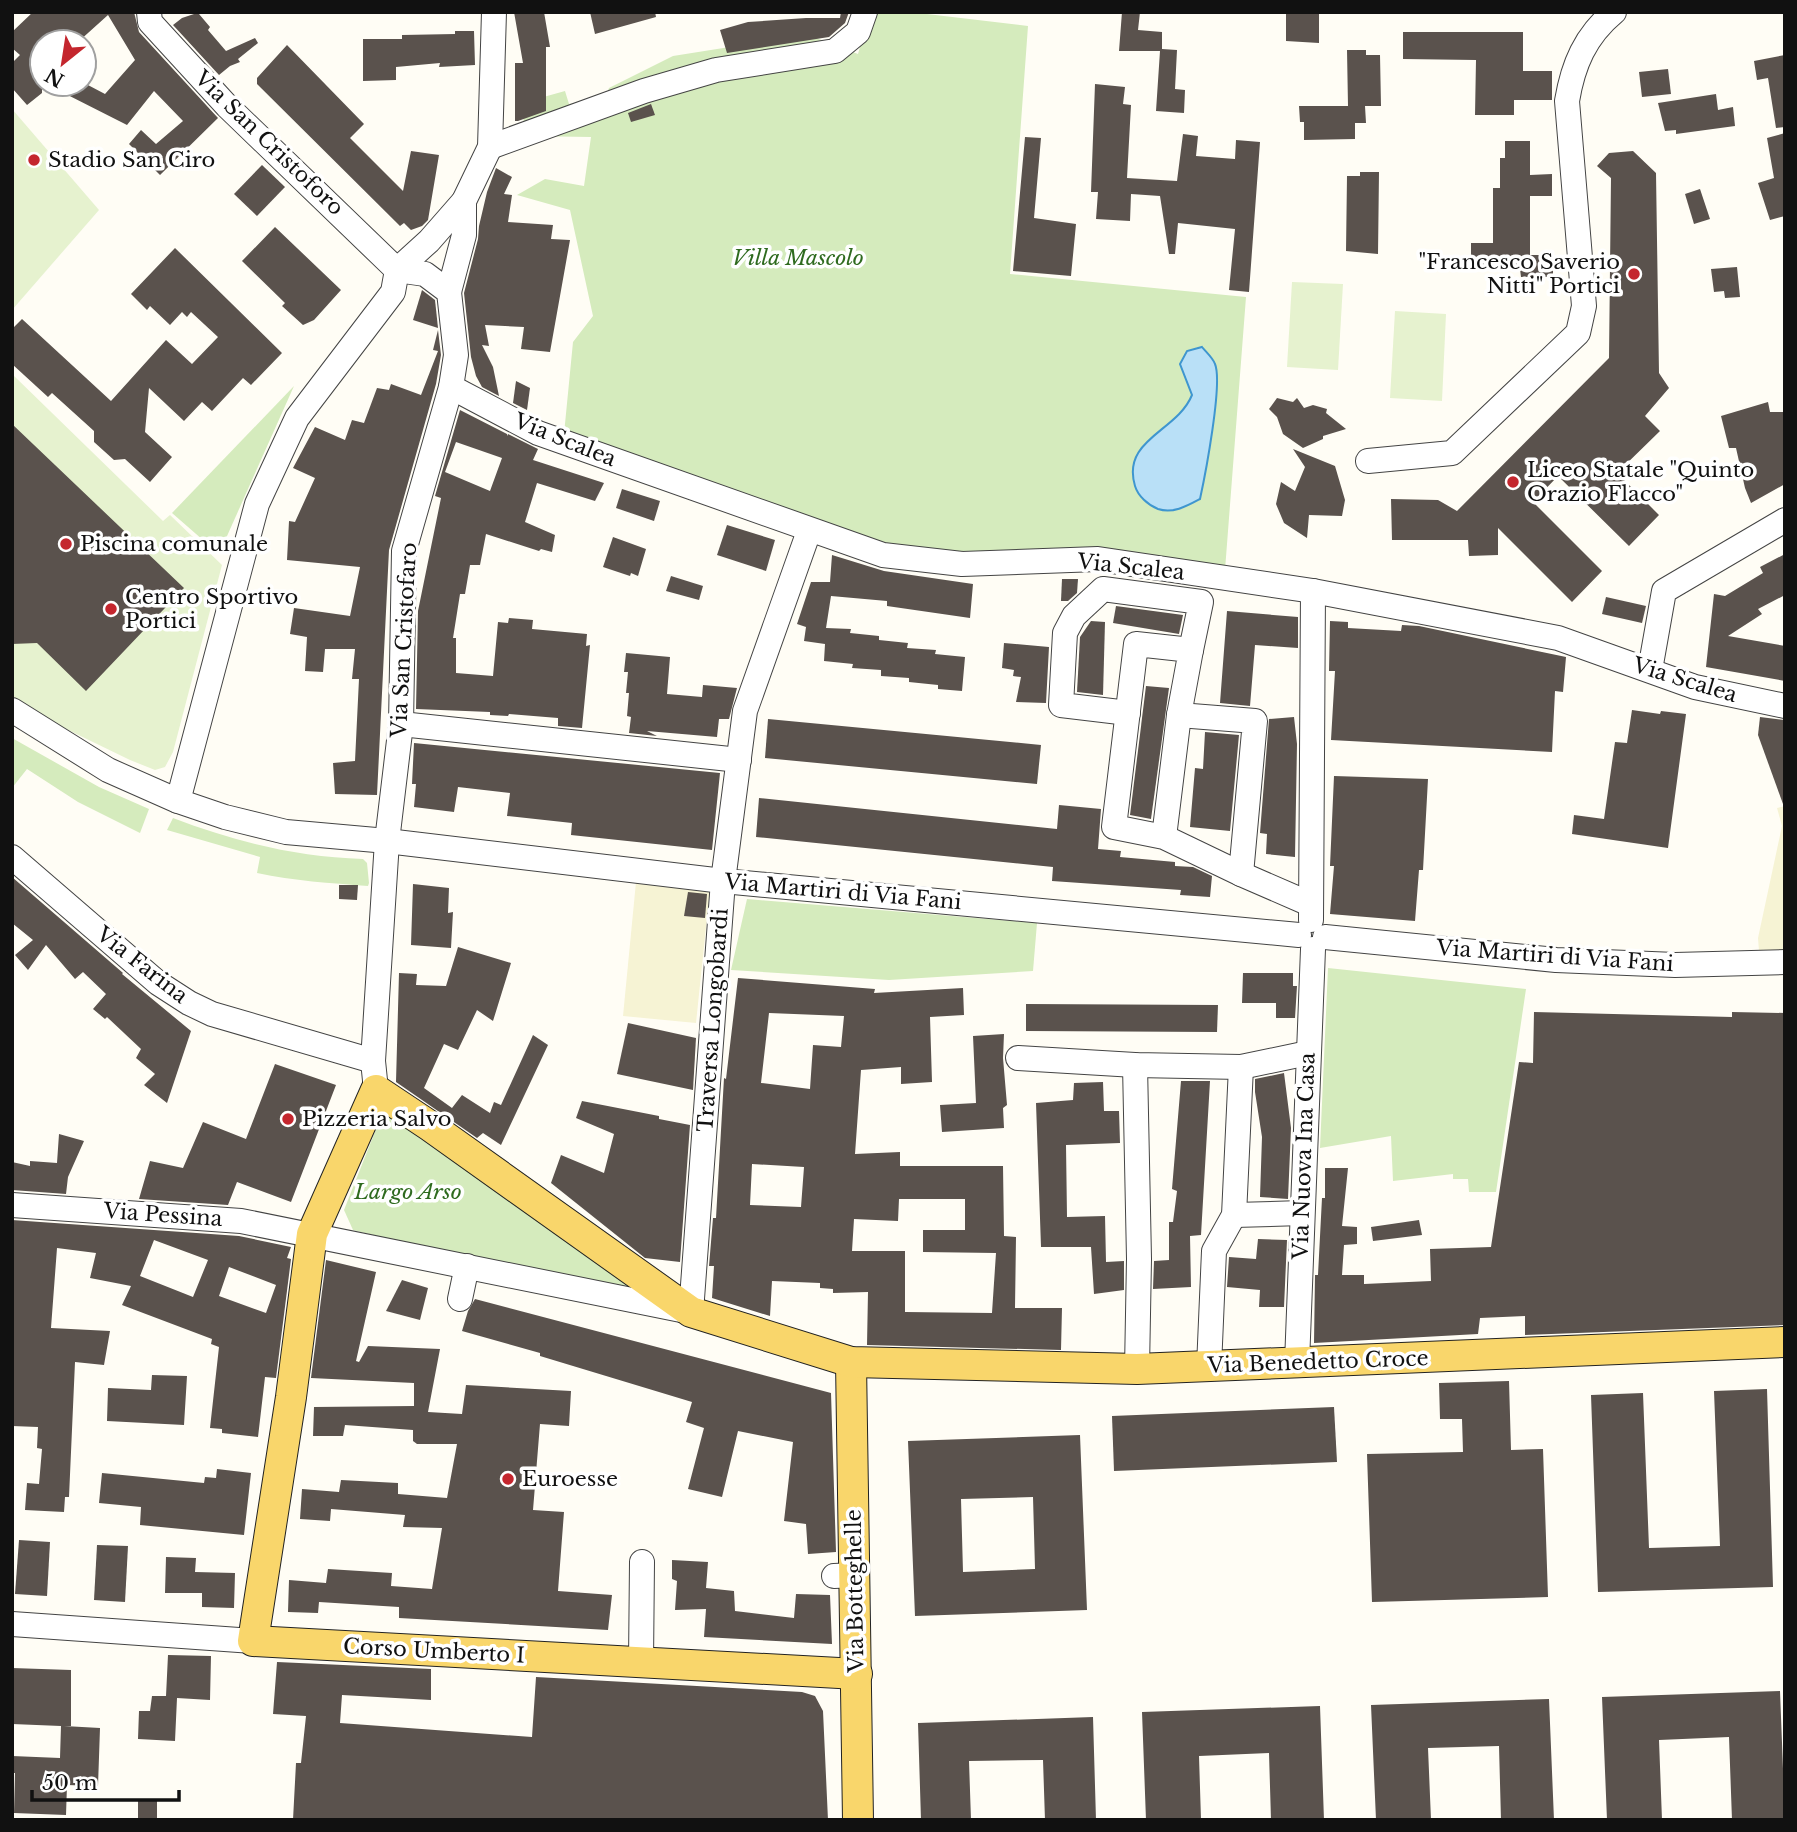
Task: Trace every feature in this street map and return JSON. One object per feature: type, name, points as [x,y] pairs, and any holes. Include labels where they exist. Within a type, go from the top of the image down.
[{"type":"main road","points":[[253,1641],[291,1397],[312,1234],[376,1090],[691,1312]]},
{"type":"main road","name":"Via Benedetto Croce","points":[[691,1312],[851,1362],[1137,1369],[1785,1342]]},
{"type":"main road","name":"Via Botteghelle","points":[[851,1362],[844,1575],[857,1674],[858,1820]]},
{"type":"main road","name":"Corso Umberto I","points":[[253,1641],[857,1674]]},
{"type":"street","name":"Via San Cristoforo","points":[[149,12],[150,22],[227,106],[397,270]]},
{"type":"street","points":[[178,801],[257,504],[297,418],[393,292],[397,270],[429,241],[464,201],[490,147],[494,12]]},
{"type":"street","points":[[490,147],[644,90],[716,69],[835,51],[858,32],[865,12]]},
{"type":"street","points":[[1368,461],[1452,453],[1578,333],[1584,306],[1567,101],[1581,51],[1614,12]]},
{"type":"street","points":[[397,270],[425,274],[449,292],[464,235],[464,201]]},
{"type":"street","name":"Via San Cristofaro","points":[[373,1061],[387,841],[401,724],[404,551],[452,387],[456,355],[449,292]]},
{"type":"street","name":"Via Scalea","points":[[452,387],[538,433],[883,555],[962,564],[1098,559],[1313,591],[1558,638],[1695,687],[1785,706]]},
{"type":"street","points":[[1650,670],[1664,591],[1785,520]]},
{"type":"street","name":"Traversa Longobardi","points":[[691,1312],[723,881],[745,711],[809,531]]},
{"type":"street","points":[[1128,713],[1061,705],[1065,633],[1074,616],[1103,589],[1200,602],[1179,715],[1164,837]]},
{"type":"street","name":"Via Nuova Ina Casa","points":[[1297,1363],[1312,930],[1313,591]]},
{"type":"street","points":[[1191,650],[1136,644],[1114,827],[1164,837],[1241,874],[1312,930]]},
{"type":"street","points":[[12,710],[108,770],[178,801],[225,817],[286,832],[387,841]]},
{"type":"street","points":[[1179,715],[1255,721],[1241,874]]},
{"type":"street","points":[[401,724],[739,760]]},
{"type":"street","name":"Via Martiri di Via Fani","points":[[387,841],[723,881],[1312,930],[1556,960],[1675,965],[1785,962]]},
{"type":"street","name":"Via Farina","points":[[12,857],[158,983],[189,1003],[212,1014],[373,1061]]},
{"type":"street","points":[[1018,1058],[1135,1065],[1241,1067],[1308,1054]]},
{"type":"street","points":[[373,1061],[376,1090]]},
{"type":"street","points":[[1135,1065],[1139,1259],[1137,1369]]},
{"type":"street","points":[[1209,1367],[1214,1251],[1234,1215],[1241,1067]]},
{"type":"street","name":"Via Pessina","points":[[12,1205],[241,1221],[312,1234]]},
{"type":"street","points":[[1234,1215],[1302,1213]]},
{"type":"street","points":[[312,1234],[691,1312]]},
{"type":"street","points":[[460,1298],[467,1266]]},
{"type":"street","points":[[641,1662],[642,1562]]},
{"type":"street","name":"Corso Umberto I","points":[[12,1623],[253,1641]]},
{"type":"shaded area","points":[[1785,806],[1785,950],[1759,951],[1758,938],[1782,826],[1777,808]]},
{"type":"shaded area","points":[[636,882],[710,889],[696,1023],[623,1016]]},
{"type":"green space","name":"Villa Mascolo","points":[[870,12],[910,12],[1028,26],[1010,274],[1246,297],[1225,570],[914,554],[564,434],[573,342],[593,316],[570,210],[517,195],[545,179],[584,186],[591,137],[525,136],[522,103],[565,91],[569,104],[605,97],[609,88],[673,56],[736,46],[798,31],[858,54]]},
{"type":"green space","name":"Stadio San Ciro","points":[[12,109],[99,210],[12,310]]},
{"type":"green space","points":[[1292,282],[1343,284],[1338,370],[1287,367]]},
{"type":"green space","points":[[1395,311],[1446,314],[1442,401],[1390,398]]},
{"type":"green space","name":"Centro Sportivo Portici","points":[[12,374],[163,521],[170,515],[222,565],[173,752],[165,767],[155,770],[130,760],[62,727],[12,696]]},
{"type":"green space","points":[[294,386],[219,554],[172,513]]},
{"type":"green space","points":[[12,738],[99,787],[149,809],[140,833],[78,802],[27,769],[12,788]]},
{"type":"green space","points":[[173,818],[266,847],[363,859],[367,863],[368,886],[298,880],[257,873],[260,857],[167,830]]},
{"type":"green space","points":[[747,899],[1037,923],[1033,971],[889,980],[731,970]]},
{"type":"green space","points":[[1328,968],[1526,989],[1496,1192],[1469,1192],[1468,1179],[1453,1179],[1453,1174],[1393,1181],[1391,1136],[1320,1148]]},
{"type":"green space","name":"Largo Arso","points":[[389,1115],[631,1286],[627,1298],[353,1230],[344,1210],[380,1119]]},
{"type":"water","points":[[1202,347],[1215,364],[1217,390],[1200,499],[1174,510],[1158,509],[1144,500],[1136,490],[1133,470],[1136,457],[1143,446],[1185,408],[1192,395],[1180,364],[1187,351]]},
{"type":"building","points":[[33,12],[134,12],[139,32],[218,118],[160,175],[129,144],[141,130],[156,144],[183,121],[154,91],[127,125],[74,98],[98,98],[98,90],[105,94],[135,60],[108,15],[94,28],[28,28],[28,98],[36,98],[27,105],[12,88],[12,63],[20,55],[12,48],[12,32]]},
{"type":"building","points":[[514,12],[544,12],[550,47],[546,47],[546,111],[518,121],[515,121],[515,63],[523,63]]},
{"type":"building","points":[[590,12],[655,12],[656,17],[595,34]]},
{"type":"building","points":[[841,12],[849,12],[845,23],[829,37],[727,53],[720,30],[748,22],[840,18]]},
{"type":"building","points":[[1122,12],[1140,12],[1138,30],[1162,32],[1162,49],[1177,50],[1175,89],[1185,90],[1184,113],[1156,111],[1160,51],[1119,51]]},
{"type":"building","points":[[1286,12],[1319,12],[1319,43],[1286,41]]},
{"type":"building","points":[[199,14],[210,27],[208,30],[226,51],[255,38],[258,43],[238,59],[240,62],[219,75],[173,25]]},
{"type":"building","points":[[455,31],[474,31],[475,65],[439,67],[440,63],[396,67],[396,80],[363,81],[363,39],[402,39],[402,35],[455,34]]},
{"type":"building","points":[[1403,32],[1523,32],[1523,71],[1552,71],[1552,100],[1514,100],[1514,115],[1475,115],[1476,60],[1403,59]]},
{"type":"building","points":[[287,45],[364,124],[350,138],[403,191],[411,151],[439,155],[428,220],[422,226],[411,230],[404,223],[400,226],[257,84],[257,78]]},
{"type":"building","points":[[1347,50],[1366,50],[1366,55],[1380,55],[1381,106],[1365,106],[1366,123],[1355,123],[1355,139],[1304,140],[1304,122],[1300,122],[1299,106],[1348,106]]},
{"type":"building","points":[[1785,55],[1785,127],[1776,128],[1768,78],[1757,80],[1754,61]]},
{"type":"building","points":[[1668,69],[1671,94],[1642,97],[1639,72]]},
{"type":"building","points":[[1095,84],[1125,87],[1123,104],[1131,105],[1127,178],[1177,181],[1183,134],[1198,136],[1196,156],[1235,159],[1236,140],[1260,142],[1249,292],[1229,290],[1235,229],[1178,223],[1175,254],[1169,254],[1160,196],[1131,194],[1130,221],[1096,219],[1098,192],[1091,192]]},
{"type":"building","points":[[1716,94],[1718,110],[1733,107],[1735,126],[1676,134],[1676,130],[1665,131],[1658,103]]},
{"type":"building","points":[[651,104],[655,115],[631,122],[628,113]]},
{"type":"building","points":[[1785,133],[1785,216],[1770,220],[1758,183],[1774,178],[1767,138]]},
{"type":"building","points":[[1025,137],[1041,138],[1034,218],[1076,224],[1071,276],[1013,271]]},
{"type":"building","points":[[1505,141],[1530,141],[1530,175],[1552,174],[1552,196],[1530,196],[1530,255],[1553,255],[1553,277],[1521,277],[1520,269],[1471,266],[1471,243],[1493,243],[1493,188],[1500,188],[1500,158],[1505,158]]},
{"type":"building","points":[[1633,151],[1656,173],[1659,373],[1669,388],[1645,416],[1660,431],[1617,473],[1659,515],[1629,546],[1558,476],[1533,502],[1602,571],[1572,602],[1498,528],[1498,555],[1469,556],[1468,540],[1392,540],[1391,499],[1438,500],[1457,511],[1609,358],[1611,178],[1597,166],[1609,153]]},
{"type":"building","points":[[262,165],[285,187],[257,216],[234,194]]},
{"type":"building","points":[[496,168],[512,177],[504,194],[512,195],[508,222],[553,225],[551,239],[570,240],[550,352],[521,349],[524,327],[485,325],[489,346],[482,345],[493,367],[499,396],[482,387],[476,376],[471,357],[464,293],[487,192]]},
{"type":"building","points":[[1360,172],[1379,172],[1378,254],[1346,251],[1347,176],[1360,176]]},
{"type":"building","points":[[1700,189],[1710,219],[1694,224],[1685,194]]},
{"type":"building","points":[[275,227],[341,290],[314,320],[303,325],[282,306],[285,303],[242,261]]},
{"type":"building","points":[[175,248],[282,353],[251,385],[243,378],[212,411],[202,402],[184,421],[149,388],[145,432],[172,457],[150,482],[125,459],[114,460],[94,442],[94,431],[52,393],[48,397],[12,364],[12,329],[22,319],[111,401],[166,340],[192,364],[218,337],[191,312],[187,317],[182,312],[170,325],[150,306],[147,310],[131,294]]},
{"type":"building","points":[[1737,267],[1740,297],[1725,298],[1724,291],[1714,292],[1711,269]]},
{"type":"building","points":[[422,290],[435,300],[438,328],[413,320]]},
{"type":"building","points":[[438,330],[441,355],[436,384],[389,550],[377,795],[335,794],[333,763],[355,761],[359,679],[352,679],[355,649],[325,649],[323,672],[305,671],[307,637],[290,634],[294,608],[350,616],[360,567],[287,560],[289,521],[295,522],[315,478],[293,468],[315,427],[345,440],[352,420],[364,423],[377,388],[389,390],[391,384],[421,395],[438,351],[433,350]]},
{"type":"building","points":[[516,381],[530,388],[527,410],[513,403]]},
{"type":"building","points":[[1277,398],[1293,402],[1297,398],[1304,408],[1313,405],[1327,409],[1326,413],[1346,429],[1323,436],[1323,439],[1303,448],[1283,434],[1277,417],[1269,409]]},
{"type":"building","points":[[1768,402],[1770,412],[1785,412],[1785,484],[1751,503],[1736,448],[1729,448],[1721,416]]},
{"type":"building","points":[[460,410],[538,449],[533,460],[604,483],[595,501],[537,483],[525,522],[555,535],[552,552],[541,549],[539,551],[486,534],[480,565],[470,565],[465,594],[460,594],[453,638],[456,638],[456,673],[493,676],[498,622],[508,623],[509,618],[533,620],[532,629],[587,634],[586,646],[590,645],[582,728],[558,726],[558,718],[416,709],[418,611],[441,498],[435,496]],"holes":[[[456,442],[502,458],[490,491],[445,472]]]},
{"type":"building","points":[[12,424],[184,588],[86,691],[37,643],[12,644]]},
{"type":"building","points":[[1293,449],[1335,466],[1345,500],[1342,516],[1309,515],[1307,538],[1284,523],[1276,504],[1281,482],[1295,491],[1305,467]]},
{"type":"building","points":[[622,489],[660,501],[654,521],[616,508]]},
{"type":"building","points":[[727,525],[775,540],[766,571],[717,555]]},
{"type":"building","points":[[613,537],[646,549],[638,576],[603,567]]},
{"type":"building","points":[[1785,554],[1785,595],[1758,609],[1762,614],[1728,636],[1785,646],[1785,681],[1706,667],[1714,594],[1725,596],[1763,573],[1760,567]]},
{"type":"building","points":[[832,555],[884,571],[973,584],[970,618],[887,606],[887,601],[831,596],[826,628],[851,629],[850,633],[908,643],[907,648],[936,650],[935,654],[965,657],[962,691],[909,682],[909,678],[881,676],[881,670],[852,668],[853,664],[824,661],[825,644],[804,641],[806,627],[797,624],[811,582],[830,582]]},
{"type":"building","points":[[671,576],[703,586],[699,600],[666,591]]},
{"type":"building","points":[[1062,579],[1078,579],[1077,593],[1068,601],[1061,601]]},
{"type":"building","points":[[1606,597],[1646,606],[1642,623],[1602,614]]},
{"type":"building","points":[[1116,606],[1183,615],[1179,634],[1113,623]]},
{"type":"building","points":[[1227,611],[1298,617],[1298,648],[1255,645],[1250,706],[1220,703]]},
{"type":"building","points":[[1091,621],[1105,622],[1103,695],[1077,692],[1080,637]]},
{"type":"building","points":[[1330,621],[1348,622],[1348,628],[1401,631],[1402,625],[1419,626],[1566,657],[1563,692],[1555,691],[1552,752],[1331,740],[1335,671],[1329,671]]},
{"type":"building","points":[[1004,643],[1049,647],[1046,703],[1016,702],[1021,677],[1013,676],[1014,670],[1002,668]]},
{"type":"building","points":[[626,653],[670,657],[667,694],[702,697],[703,685],[737,688],[729,719],[719,719],[717,737],[647,731],[657,736],[629,733],[631,717],[627,716],[629,693],[626,693],[628,672],[624,672]]},
{"type":"building","points":[[1146,686],[1169,688],[1151,819],[1130,815]]},
{"type":"building","points":[[1632,710],[1686,714],[1668,848],[1572,834],[1574,815],[1604,819],[1615,742],[1627,743]]},
{"type":"building","points":[[1294,717],[1297,744],[1295,857],[1266,854],[1267,834],[1260,833],[1269,719]]},
{"type":"building","points":[[1760,717],[1785,720],[1783,804],[1758,735]]},
{"type":"building","points":[[768,719],[1041,745],[1037,784],[765,758]]},
{"type":"building","points":[[1205,732],[1239,735],[1230,831],[1190,827],[1195,768],[1203,769]]},
{"type":"building","points":[[414,743],[720,773],[712,850],[571,835],[572,823],[507,816],[510,793],[458,787],[454,812],[414,807]]},
{"type":"building","points":[[1334,776],[1428,779],[1423,870],[1419,870],[1415,921],[1330,914],[1334,866],[1330,866]]},
{"type":"building","points":[[759,798],[1057,829],[1059,805],[1101,809],[1098,849],[1121,851],[1120,857],[1175,862],[1175,866],[1193,867],[1212,876],[1210,897],[1180,895],[1181,890],[1052,881],[1053,867],[756,837]]},
{"type":"building","points":[[12,877],[191,1031],[167,1103],[144,1085],[155,1074],[136,1058],[141,1049],[107,1017],[105,1019],[93,1009],[106,994],[83,972],[75,979],[46,945],[28,970],[15,955],[33,940],[12,923]]},
{"type":"building","points":[[413,884],[449,888],[448,913],[453,912],[451,948],[411,945]]},
{"type":"building","points":[[339,885],[358,885],[357,900],[339,899]]},
{"type":"building","points":[[688,892],[707,894],[705,918],[684,916]]},
{"type":"building","points":[[458,947],[511,963],[493,1021],[477,1010],[458,1050],[444,1044],[424,1088],[452,1108],[462,1095],[490,1113],[494,1102],[501,1105],[533,1035],[548,1045],[501,1145],[483,1133],[477,1138],[396,1082],[399,973],[417,974],[416,985],[446,986]]},
{"type":"building","points":[[1243,973],[1293,973],[1293,986],[1297,986],[1295,1018],[1276,1018],[1276,1003],[1242,1003]]},
{"type":"building","points":[[738,978],[875,989],[874,993],[963,988],[964,1015],[930,1017],[932,1082],[901,1084],[901,1067],[861,1070],[855,1154],[900,1152],[900,1166],[1003,1166],[1004,1236],[1016,1237],[1015,1308],[1062,1308],[1061,1350],[867,1345],[868,1292],[833,1293],[833,1289],[820,1288],[820,1283],[772,1281],[770,1316],[712,1298],[714,1266],[709,1266],[713,1218],[716,1218],[724,1078],[726,1079]],"holes":[[[769,1013],[844,1016],[841,1047],[813,1045],[810,1089],[761,1083]],[[752,1164],[804,1167],[801,1207],[750,1205]],[[899,1199],[965,1199],[965,1230],[923,1230],[923,1252],[996,1253],[992,1313],[905,1312],[905,1251],[852,1251],[854,1219],[898,1221]]]},
{"type":"building","points":[[1026,1004],[1218,1005],[1217,1032],[1026,1031]]},
{"type":"building","points":[[1534,1012],[1732,1017],[1732,1012],[1785,1013],[1785,1325],[1525,1335],[1525,1316],[1480,1318],[1478,1334],[1314,1343],[1315,1275],[1318,1275],[1325,1168],[1348,1168],[1342,1226],[1357,1227],[1357,1244],[1344,1245],[1342,1275],[1364,1275],[1364,1284],[1431,1281],[1430,1249],[1491,1247],[1519,1062],[1533,1063]]},
{"type":"building","points":[[628,1023],[696,1038],[693,1090],[617,1074]]},
{"type":"building","points":[[1004,1034],[1007,1105],[1003,1108],[1004,1128],[942,1132],[940,1105],[976,1103],[973,1036]]},
{"type":"building","points":[[275,1064],[336,1085],[291,1202],[237,1182],[228,1205],[139,1199],[150,1161],[183,1168],[203,1122],[246,1139]]},
{"type":"building","points":[[1284,1073],[1291,1128],[1288,1199],[1260,1197],[1262,1137],[1255,1079]]},
{"type":"building","points":[[1181,1081],[1210,1081],[1201,1235],[1190,1236],[1191,1287],[1153,1289],[1154,1261],[1169,1260],[1169,1222],[1173,1222],[1177,1191],[1172,1189]]},
{"type":"building","points":[[1103,1082],[1104,1111],[1119,1111],[1120,1143],[1066,1145],[1067,1217],[1105,1216],[1106,1262],[1124,1261],[1124,1290],[1094,1294],[1091,1247],[1041,1247],[1036,1103],[1073,1100],[1074,1083]]},
{"type":"building","points":[[582,1101],[690,1125],[680,1262],[645,1258],[551,1183],[561,1155],[604,1173],[614,1134],[576,1118]]},
{"type":"building","points":[[59,1134],[84,1141],[68,1177],[66,1194],[12,1190],[12,1162],[30,1166],[30,1161],[57,1163]]},
{"type":"building","points":[[12,1220],[239,1236],[291,1247],[287,1258],[291,1259],[276,1378],[265,1377],[258,1437],[222,1433],[222,1429],[210,1428],[219,1347],[211,1344],[212,1339],[122,1305],[131,1286],[90,1278],[96,1253],[57,1248],[51,1328],[110,1331],[104,1365],[75,1362],[69,1497],[65,1497],[64,1512],[25,1510],[27,1483],[39,1484],[42,1449],[37,1448],[38,1427],[12,1426]],"holes":[[[154,1240],[208,1260],[193,1297],[140,1276]],[[229,1267],[276,1285],[266,1313],[219,1296]]]},
{"type":"building","points":[[1419,1220],[1422,1235],[1373,1241],[1371,1227]]},
{"type":"building","points":[[1258,1239],[1287,1240],[1284,1307],[1259,1307],[1260,1290],[1227,1287],[1229,1257],[1256,1259]]},
{"type":"building","points":[[326,1260],[376,1272],[356,1361],[359,1362],[368,1346],[440,1349],[428,1412],[462,1414],[466,1385],[571,1391],[569,1426],[540,1424],[533,1510],[564,1512],[558,1591],[612,1595],[608,1630],[399,1618],[399,1607],[319,1602],[318,1613],[288,1612],[289,1580],[326,1583],[328,1569],[392,1573],[391,1586],[432,1589],[442,1528],[403,1527],[405,1515],[331,1509],[330,1521],[300,1519],[302,1489],[339,1492],[341,1480],[398,1483],[398,1494],[447,1498],[457,1444],[417,1444],[413,1441],[413,1430],[345,1425],[343,1436],[313,1436],[314,1407],[414,1406],[414,1383],[311,1378]]},
{"type":"building","points":[[402,1280],[428,1288],[420,1320],[386,1311]]},
{"type":"building","points":[[475,1299],[831,1393],[836,1552],[808,1554],[806,1524],[784,1521],[793,1442],[738,1431],[722,1497],[688,1489],[704,1428],[686,1422],[692,1402],[462,1331]]},
{"type":"building","points":[[152,1375],[187,1376],[184,1425],[107,1421],[108,1388],[151,1390]]},
{"type":"building","points":[[1509,1381],[1511,1450],[1543,1449],[1548,1597],[1372,1602],[1367,1454],[1463,1452],[1462,1419],[1440,1419],[1439,1383]]},
{"type":"building","points":[[1767,1389],[1773,1587],[1598,1592],[1591,1395],[1643,1393],[1649,1548],[1720,1546],[1714,1391]]},
{"type":"building","points":[[1334,1407],[1337,1462],[1114,1471],[1112,1416]]},
{"type":"building","points":[[1080,1435],[1087,1610],[915,1616],[908,1441]],"holes":[[[1033,1497],[1035,1569],[963,1572],[961,1499]]]},
{"type":"building","points":[[217,1469],[251,1473],[244,1535],[140,1525],[141,1507],[99,1503],[102,1473],[204,1483],[205,1477],[216,1478]]},
{"type":"building","points":[[19,1540],[50,1542],[47,1596],[15,1594]]},
{"type":"building","points":[[97,1545],[128,1546],[125,1602],[94,1600]]},
{"type":"building","points":[[166,1557],[196,1558],[195,1572],[235,1573],[234,1608],[202,1607],[202,1593],[165,1593]]},
{"type":"building","points":[[672,1560],[708,1562],[706,1588],[734,1591],[735,1611],[794,1618],[796,1594],[830,1595],[832,1644],[704,1637],[706,1609],[675,1610],[677,1581],[672,1579]]},
{"type":"building","points":[[168,1655],[211,1656],[210,1700],[177,1698],[175,1741],[138,1739],[139,1711],[150,1711],[152,1696],[166,1696]]},
{"type":"building","points":[[277,1662],[431,1669],[431,1700],[342,1695],[340,1723],[532,1737],[536,1677],[802,1692],[815,1696],[823,1711],[828,1820],[293,1820],[296,1763],[301,1763],[306,1716],[273,1714]]},
{"type":"building","points":[[12,1668],[71,1670],[71,1726],[64,1726],[100,1728],[98,1786],[67,1785],[66,1815],[14,1813],[15,1773],[12,1773],[12,1756],[60,1758],[61,1726],[12,1724]]},
{"type":"building","points":[[1780,1691],[1785,1820],[1732,1820],[1729,1737],[1659,1740],[1662,1820],[1607,1820],[1602,1697]]},
{"type":"building","points":[[1549,1699],[1554,1820],[1501,1820],[1499,1746],[1428,1748],[1431,1820],[1376,1820],[1371,1705]]},
{"type":"building","points":[[1320,1706],[1324,1820],[1271,1820],[1269,1753],[1199,1756],[1201,1820],[1146,1820],[1142,1712]]},
{"type":"building","points":[[1093,1717],[1096,1820],[1045,1820],[1043,1760],[969,1761],[971,1820],[921,1820],[918,1723]]},
{"type":"building","points":[[138,1799],[157,1799],[157,1820],[138,1820]]},
{"type":"place","name":"Stadio San Ciro","points":[[34,160]]},
{"type":"place","name":"\"Francesco Saverio Nitti\" Portici","points":[[1634,274]]},
{"type":"place","name":"Liceo Statale \"Quinto Orazio Flacco\"","points":[[1513,482]]},
{"type":"place","name":"Piscina comunale","points":[[66,544]]},
{"type":"place","name":"Centro Sportivo Portici","points":[[111,609]]},
{"type":"place","name":"Pizzeria Salvo","points":[[288,1119]]},
{"type":"place","name":"Euroesse","points":[[508,1479]]}]
